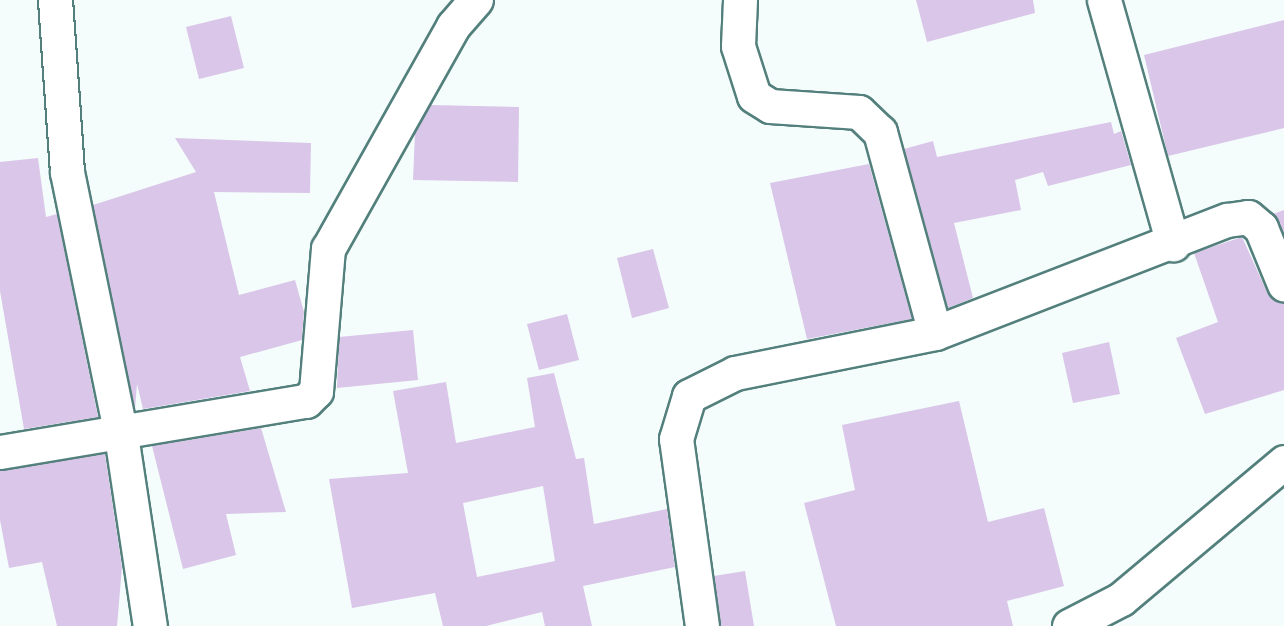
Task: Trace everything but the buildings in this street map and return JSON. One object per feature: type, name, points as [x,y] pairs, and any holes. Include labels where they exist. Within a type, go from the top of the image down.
[{"type":"street","points":[[55,0],[67,172],[122,435],[150,626]]},
{"type":"street","points":[[0,452],[122,435],[306,402],[316,391],[328,249],[447,13],[476,0]]},
{"type":"street","points":[[740,0],[738,46],[754,96],[770,106],[859,112],[880,132],[934,333]]},
{"type":"street","points":[[1104,0],[1173,244]]},
{"type":"street","points":[[702,626],[676,439],[689,396],[735,373],[934,333],[1248,217],[1261,228],[1284,284]]},
{"type":"street","points":[[1069,626],[1120,599],[1284,462]]}]
